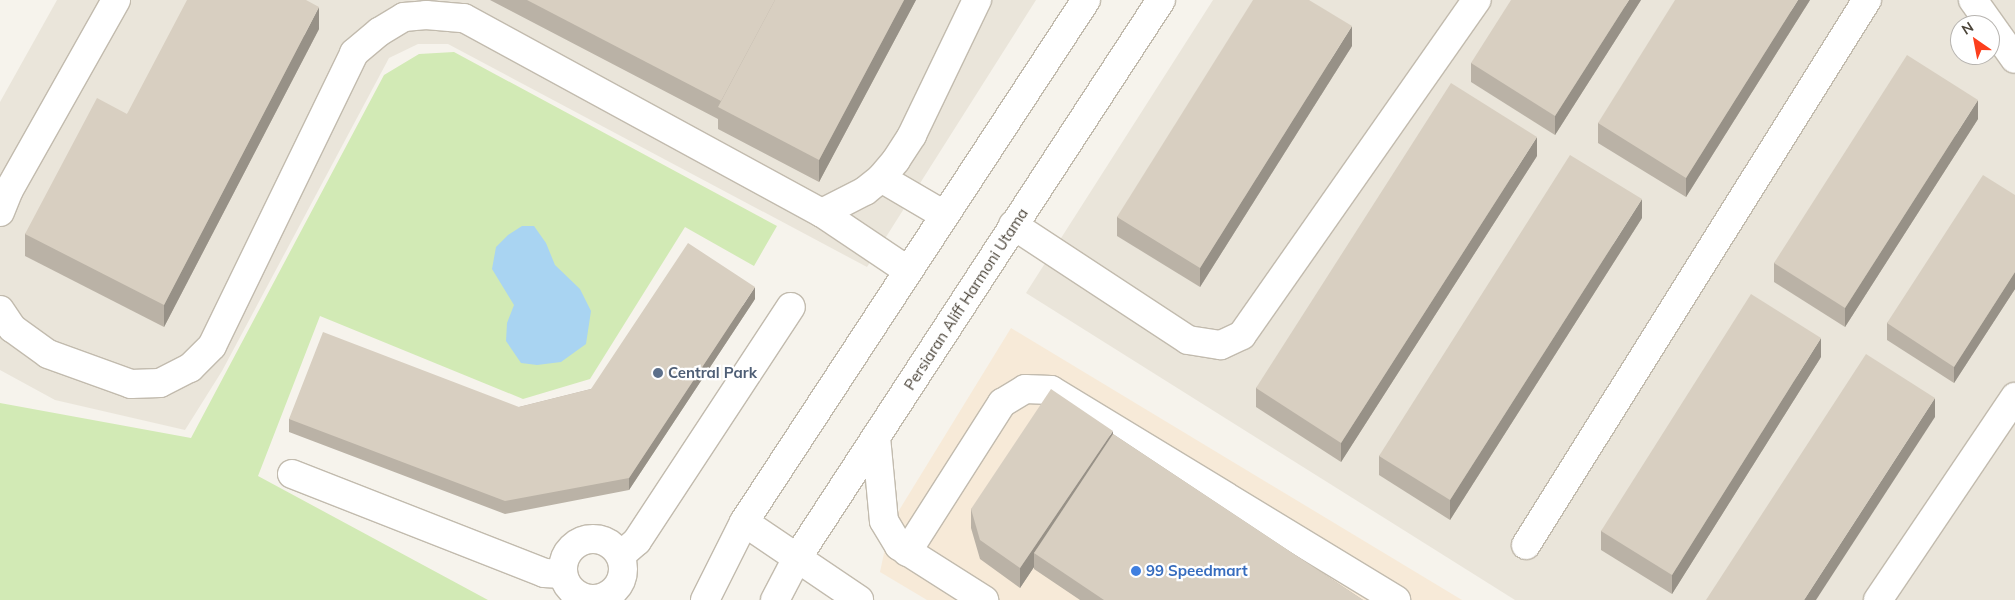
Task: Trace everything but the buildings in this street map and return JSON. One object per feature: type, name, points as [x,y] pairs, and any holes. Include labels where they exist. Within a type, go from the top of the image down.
[{"type":"street","points":[[0,212],[9,190],[116,0]]},
{"type":"street","points":[[822,213],[845,203],[881,178],[912,135],[978,0]]},
{"type":"street","points":[[705,600],[744,522],[907,270],[1086,0]]},
{"type":"street","name":"Persiaran Aliff Harmoni Utama","points":[[776,600],[796,558],[1160,0]]},
{"type":"street","points":[[1014,225],[1188,340],[1221,345],[1242,335],[1477,0]]},
{"type":"street","points":[[1526,544],[1867,0]]},
{"type":"street","points":[[1973,0],[2015,59]]},
{"type":"street","points":[[0,310],[12,328],[48,354],[131,384],[160,383],[190,368],[212,346],[354,53],[379,32],[404,17],[426,15],[464,18],[822,213],[907,270]]},
{"type":"street","points":[[881,178],[944,215]]},
{"type":"street","points":[[621,555],[637,541],[792,307]]},
{"type":"street","points":[[907,552],[1002,403],[1026,389],[1051,390],[1396,600]]},
{"type":"street","points":[[1878,600],[2015,397]]},
{"type":"street","points":[[876,436],[884,521],[899,546],[984,600]]},
{"type":"street","points":[[292,474],[544,573],[563,574]]},
{"type":"street","points":[[744,522],[856,600]]},
{"type":"street","points":[[599,538],[616,547],[624,565],[617,596],[595,599],[578,595],[566,582],[563,574],[566,555],[572,547],[580,542],[599,538]]},
{"type":"shaded area","points":[[57,0],[1036,0],[867,267],[448,44],[418,44],[389,58],[222,371],[185,430],[55,400],[0,370],[0,102]]},
{"type":"shaded area","points":[[1213,0],[2015,0],[2015,600],[1515,600],[1026,293]]},
{"type":"shaded area","points":[[1011,328],[1462,600],[927,600],[880,572],[890,525]]},
{"type":"green space","points":[[454,52],[777,226],[754,266],[685,227],[590,379],[523,399],[320,316],[258,476],[488,600],[0,600],[0,403],[191,438],[384,75],[419,54]]},
{"type":"water","points":[[522,226],[534,226],[546,243],[555,265],[580,289],[591,311],[586,344],[561,362],[537,365],[521,363],[506,341],[507,323],[514,305],[492,269],[496,247],[508,235]]},
{"type":"place","name":"Central Park","points":[[658,373]]},
{"type":"place","name":"99 Speedmart","points":[[1136,571]]}]
